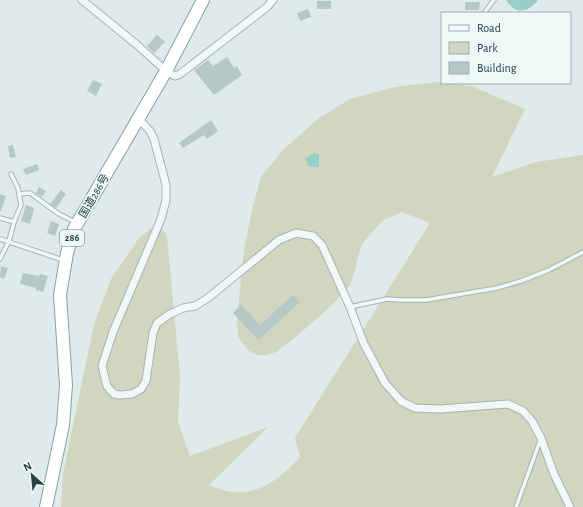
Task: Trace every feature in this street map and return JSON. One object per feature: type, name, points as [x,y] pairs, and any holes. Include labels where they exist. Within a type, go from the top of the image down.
[{"type":"highway","name":"国道286号","points":[[46,507],[63,425],[66,385],[60,295],[74,229],[166,71],[203,0]]},
{"type":"street","points":[[82,0],[136,44],[166,71],[175,76],[180,74],[267,7],[273,0]]},
{"type":"street","points":[[138,118],[150,131],[154,139],[166,186],[166,200],[161,219],[113,332],[102,366],[107,386],[114,394],[132,394],[141,389],[146,381],[153,333],[157,323],[170,314],[183,308],[196,306],[208,298],[279,240],[296,233],[307,234],[313,236],[322,245],[364,344],[385,383],[401,401],[415,408],[440,409],[508,404],[523,411],[532,421],[542,438],[554,474],[570,507]]},
{"type":"lane","points":[[485,12],[494,0]]},
{"type":"lane","points":[[0,258],[9,241],[14,222],[21,205],[18,188],[11,174]]},
{"type":"lane","points":[[19,194],[30,193],[59,214],[77,224]]},
{"type":"lane","points":[[0,218],[14,222]]},
{"type":"lane","points":[[0,239],[66,261]]},
{"type":"lane","points":[[350,308],[387,299],[426,300],[497,288],[521,281],[549,270],[583,252]]},
{"type":"lane","points":[[516,507],[542,438]]},
{"type":"green space","points":[[437,82],[441,82],[441,84],[471,86],[525,109],[492,177],[536,162],[583,155],[583,507],[61,507],[63,474],[94,324],[111,279],[139,238],[150,229],[158,227],[162,229],[167,236],[180,377],[178,421],[190,456],[268,427],[209,485],[223,490],[236,492],[248,491],[270,483],[281,476],[300,457],[295,438],[430,223],[402,212],[383,220],[362,244],[350,285],[332,305],[276,352],[266,355],[257,355],[249,351],[238,337],[237,317],[244,251],[251,214],[261,177],[284,149],[318,119],[350,99],[395,87]]},
{"type":"water","points":[[506,0],[538,0],[526,10],[517,10],[513,8]]},
{"type":"water","points":[[314,153],[319,155],[319,167],[308,166],[305,159]]},
{"type":"building","points":[[317,1],[331,1],[331,9],[317,9]]},
{"type":"building","points":[[465,2],[480,2],[479,10],[465,10]]},
{"type":"building","points":[[308,9],[311,17],[300,21],[297,13]]},
{"type":"building","points":[[157,35],[165,42],[154,53],[147,46]]},
{"type":"building","points":[[227,57],[234,68],[237,66],[242,75],[214,95],[194,70],[208,60],[213,66]]},
{"type":"building","points":[[93,80],[102,84],[96,96],[87,91]]},
{"type":"building","points":[[211,120],[218,131],[207,139],[204,135],[183,148],[179,143]]},
{"type":"building","points":[[13,145],[16,157],[10,158],[8,146]]},
{"type":"building","points":[[37,164],[39,170],[26,175],[23,169]]},
{"type":"building","points":[[39,187],[46,191],[42,197],[36,193]]},
{"type":"building","points":[[61,190],[66,194],[56,208],[50,204]]},
{"type":"building","points":[[0,194],[6,196],[1,211],[0,211]]},
{"type":"building","points":[[26,205],[34,208],[30,224],[21,221]]},
{"type":"building","points":[[51,221],[59,224],[55,236],[47,233]]},
{"type":"building","points":[[1,266],[8,268],[4,279],[0,277]]},
{"type":"building","points":[[23,273],[48,276],[43,292],[36,290],[36,288],[20,284]]},
{"type":"building","points":[[293,295],[300,302],[258,340],[233,313],[241,305],[260,325]]}]
